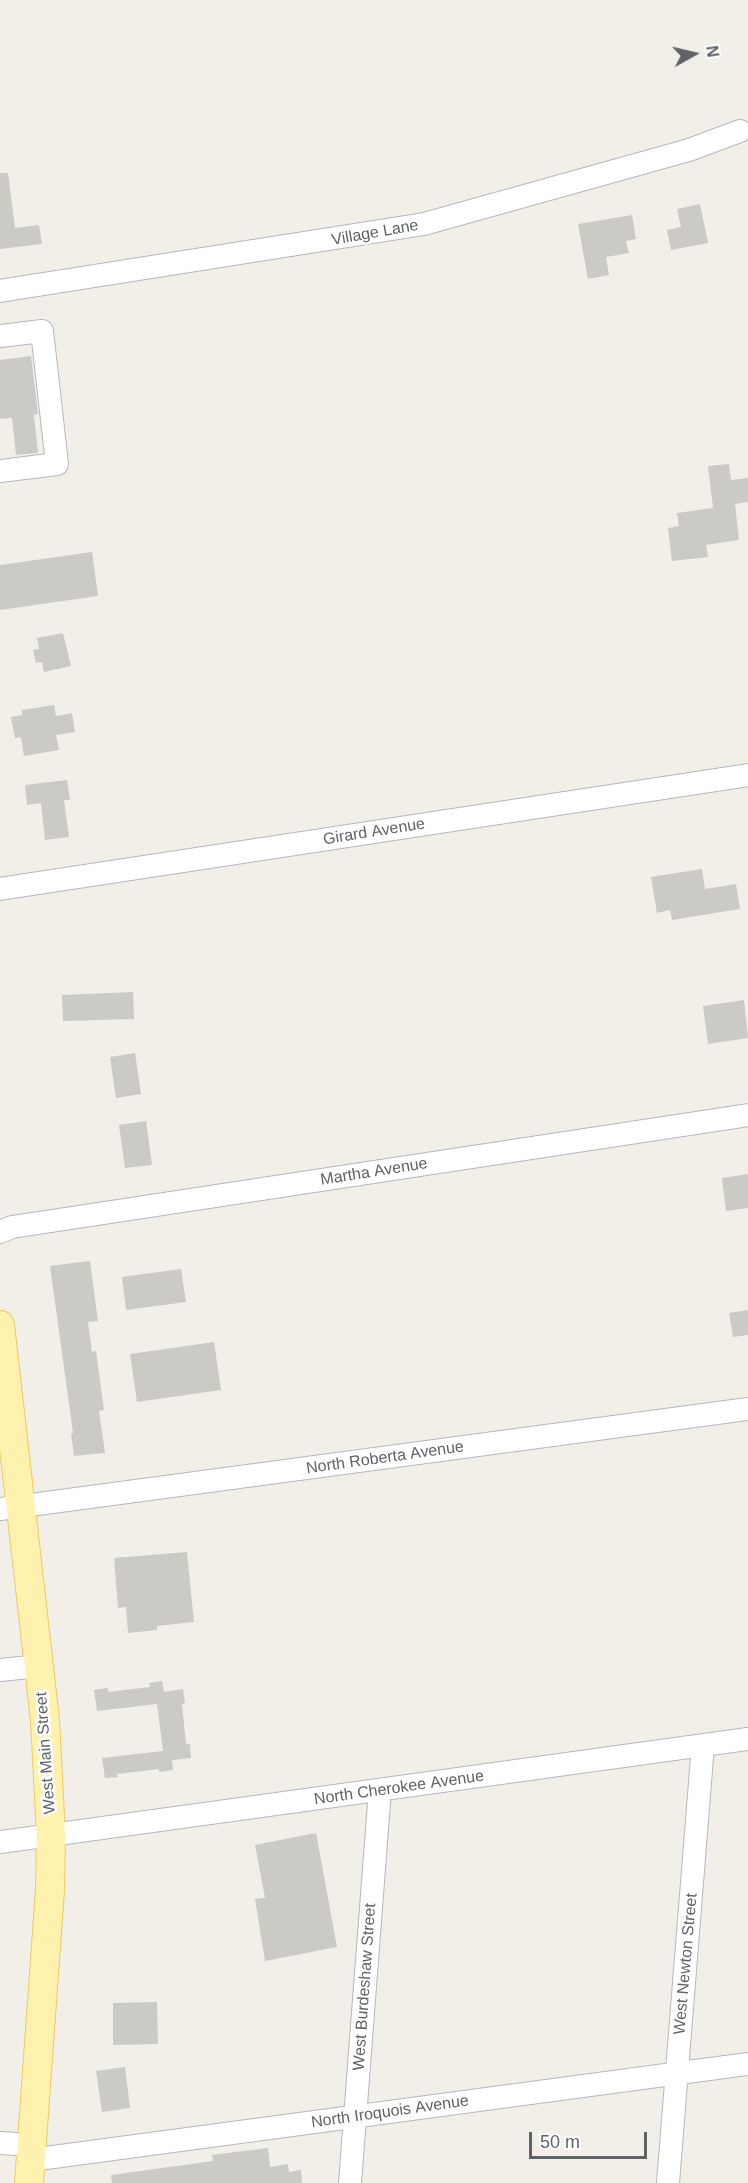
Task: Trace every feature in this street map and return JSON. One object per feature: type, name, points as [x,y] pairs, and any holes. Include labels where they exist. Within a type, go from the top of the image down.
[{"type":"main road","name":"West Main Street","points":[[0,1325],[11,1508],[39,1666],[46,1730],[51,1836],[50,1890],[31,2162]]},
{"type":"street","name":"Village Lane","points":[[0,291],[424,224],[689,150],[740,131]]},
{"type":"street","points":[[0,336],[42,331],[57,464],[0,471]]},
{"type":"street","name":"Girard Avenue","points":[[0,890],[748,775]]},
{"type":"street","name":"Martha Avenue","points":[[0,1232],[12,1227],[748,1115]]},
{"type":"street","name":"North Roberta Avenue","points":[[11,1508],[748,1409]]},
{"type":"street","points":[[0,1670],[39,1666]]},
{"type":"street","name":"North Cherokee Avenue","points":[[0,1842],[748,1738]]},
{"type":"street","name":"West Newton Street","points":[[668,2183],[703,1745]]},
{"type":"street","name":"West Burdeshaw Street","points":[[350,2183],[380,1790]]},
{"type":"street","name":"North Iroquois Avenue","points":[[0,2143],[31,2162],[748,2064]]},
{"type":"building","points":[[0,173],[8,173],[15,228],[39,225],[42,244],[0,249]]},
{"type":"building","points":[[700,204],[708,243],[671,250],[667,230],[681,227],[677,209]]},
{"type":"building","points":[[632,215],[636,239],[626,241],[629,253],[606,257],[609,275],[588,279],[578,224]]},
{"type":"building","points":[[31,356],[38,414],[34,415],[38,453],[16,455],[12,418],[0,419],[0,360]]},
{"type":"building","points":[[729,464],[731,480],[748,478],[748,502],[735,504],[739,540],[706,545],[708,557],[672,561],[668,528],[679,526],[677,513],[713,508],[708,466]]},
{"type":"building","points":[[92,552],[98,596],[0,610],[0,565]]},
{"type":"building","points":[[63,633],[71,666],[44,672],[42,662],[36,663],[33,650],[39,649],[37,638]]},
{"type":"building","points":[[54,705],[56,716],[72,713],[75,732],[56,735],[59,750],[24,756],[21,737],[15,738],[11,717],[22,715],[22,710]]},
{"type":"building","points":[[67,780],[70,800],[64,800],[69,837],[45,840],[41,803],[27,805],[25,785]]},
{"type":"building","points":[[702,869],[705,889],[736,884],[740,909],[672,920],[670,910],[657,913],[651,877]]},
{"type":"building","points":[[133,992],[134,1019],[63,1021],[62,995]]},
{"type":"building","points":[[744,1000],[748,1038],[708,1044],[703,1006]]},
{"type":"building","points":[[135,1053],[141,1094],[116,1098],[110,1057]]},
{"type":"building","points":[[146,1121],[152,1165],[125,1168],[119,1125]]},
{"type":"building","points":[[748,1174],[748,1208],[726,1211],[722,1178]]},
{"type":"building","points":[[90,1261],[98,1321],[88,1322],[92,1352],[96,1351],[104,1410],[99,1411],[105,1453],[74,1456],[71,1433],[73,1433],[50,1266]]},
{"type":"building","points":[[181,1269],[186,1302],[126,1310],[122,1277]]},
{"type":"building","points":[[748,1310],[748,1335],[733,1337],[729,1313]]},
{"type":"building","points":[[214,1342],[221,1390],[137,1402],[130,1354]]},
{"type":"building","points":[[187,1552],[194,1622],[157,1626],[157,1630],[128,1633],[126,1607],[118,1608],[114,1558]]},
{"type":"building","points":[[162,1681],[164,1692],[183,1689],[185,1703],[182,1704],[186,1744],[190,1744],[191,1758],[172,1760],[173,1770],[159,1772],[159,1769],[117,1774],[118,1777],[105,1778],[102,1758],[163,1751],[157,1704],[97,1711],[94,1690],[108,1688],[108,1692],[150,1687],[149,1683]]},
{"type":"building","points":[[316,1833],[337,1947],[265,1961],[255,1899],[265,1898],[255,1845]]},
{"type":"building","points":[[157,2002],[158,2044],[113,2045],[113,2003]]},
{"type":"building","points":[[125,2067],[130,2108],[102,2112],[96,2071]]},
{"type":"building","points":[[268,2148],[270,2167],[288,2164],[289,2172],[301,2170],[302,2183],[112,2183],[111,2175],[213,2161],[212,2155]]}]
